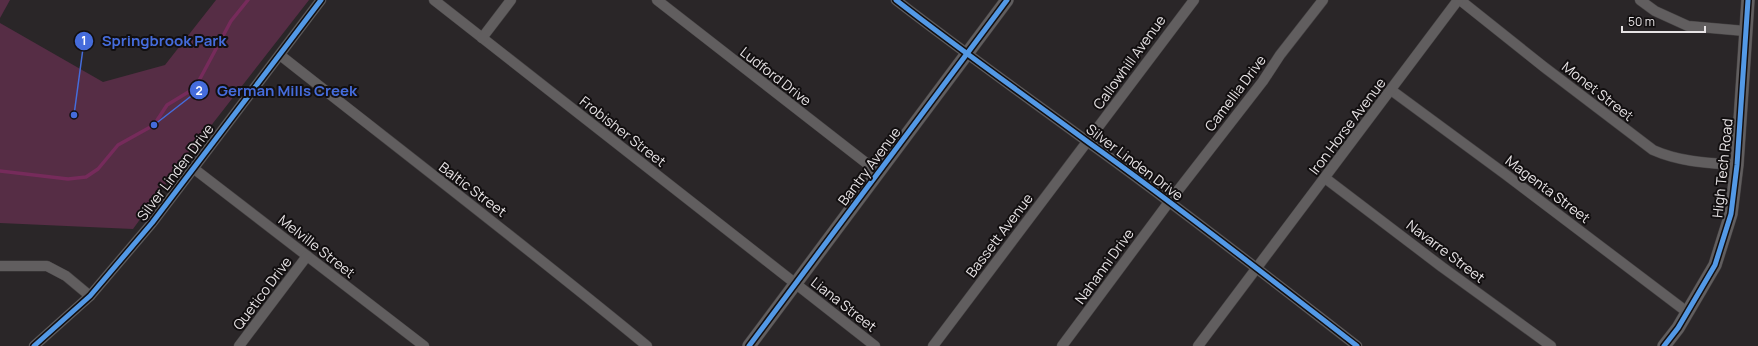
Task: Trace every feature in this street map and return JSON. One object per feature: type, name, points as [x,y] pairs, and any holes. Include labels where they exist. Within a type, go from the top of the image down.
[{"type":"street","name":"Silver Linden Drive","points":[[34,346],[90,296],[152,223],[321,0]]},
{"type":"street","name":"Frobisher Street","points":[[434,0],[795,283]]},
{"type":"street","points":[[482,38],[511,0]]},
{"type":"street","name":"Ludford Drive","points":[[657,0],[879,173]]},
{"type":"street","name":"Silver Linden Drive","points":[[896,0],[967,55],[1088,141],[1257,268],[1357,346]]},
{"type":"street","name":"Bantry Avenue","points":[[749,346],[1007,0]]},
{"type":"street","name":"Callowhill Avenue","points":[[1088,141],[1194,0]]},
{"type":"street","name":"Camellia Drive","points":[[1169,202],[1263,81],[1280,55],[1323,0]]},
{"type":"street","name":"Iron Horse Avenue","points":[[1198,346],[1459,0]]},
{"type":"street","name":"Monet Street","points":[[1459,0],[1653,150],[1668,157],[1684,160],[1736,165]]},
{"type":"street","points":[[1640,0],[1655,11],[1688,26],[1745,31]]},
{"type":"street","name":"High Tech Road","points":[[1664,346],[1678,328],[1715,265],[1731,214],[1748,0]]},
{"type":"street","name":"Baltic Street","points":[[280,55],[454,193],[550,266],[647,346]]},
{"type":"street","name":"Magenta Street","points":[[1391,90],[1687,312]]},
{"type":"street","name":"Bassett Avenue","points":[[933,346],[1088,141]]},
{"type":"street","name":"Melville Street","points":[[193,168],[419,344]]},
{"type":"street","name":"Navarre Street","points":[[1325,178],[1442,267],[1551,346]]},
{"type":"street","name":"Nahanni Drive","points":[[1062,346],[1169,202]]},
{"type":"street","name":"Quetico Drive","points":[[239,346],[307,256]]},
{"type":"street","points":[[1,268],[47,266],[77,283],[90,296]]},
{"type":"street","name":"Liana Street","points":[[795,283],[875,346]]},
{"type":"shaded area","points":[[0,0],[10,0],[0,18]]},
{"type":"shaded area","points":[[216,0],[309,0],[192,150],[191,149],[133,229],[0,223],[0,23],[103,82],[165,65]]},
{"type":"waterway","points":[[0,171],[68,179],[86,177],[98,169],[118,145],[154,125],[167,105],[195,88],[231,21],[248,0]]},
{"type":"cycle path","points":[[34,346],[90,296],[152,223],[321,0]]},
{"type":"cycle path","points":[[896,0],[1223,242],[1357,346]]},
{"type":"cycle path","points":[[749,346],[1007,0]]},
{"type":"cycle path","points":[[1664,346],[1678,328],[1715,265],[1731,214],[1737,165],[1748,0]]},
{"type":"place","name":"Springbrook Park","points":[[74,115]]},
{"type":"place","name":"German Mills Creek","points":[[154,125]]}]
